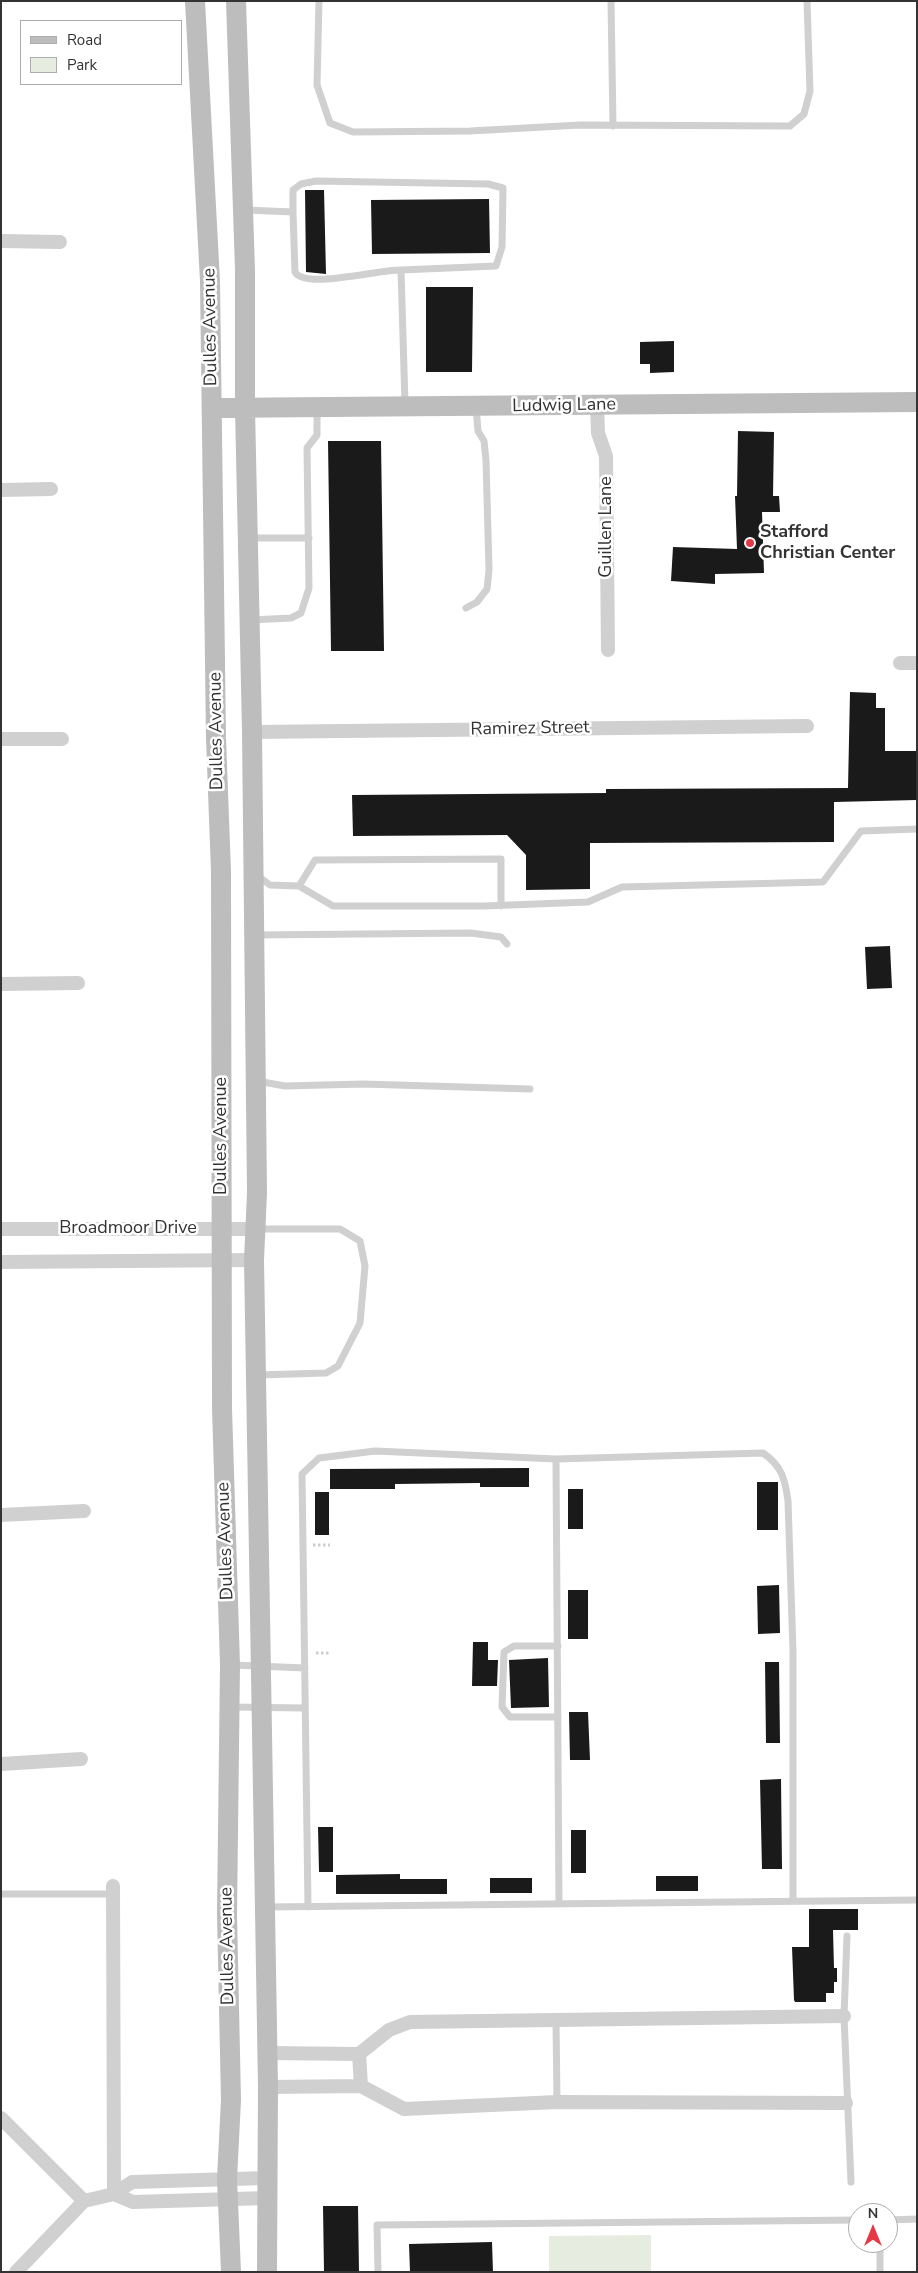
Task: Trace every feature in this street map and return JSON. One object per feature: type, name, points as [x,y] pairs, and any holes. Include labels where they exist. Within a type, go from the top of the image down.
[{"type":"main road","name":"Dulles Avenue","points":[[196,1],[207,198],[216,738],[221,872],[222,1408],[230,1664],[228,1914],[231,2100],[228,2200],[231,2272]]},
{"type":"main road","name":"Dulles Avenue","points":[[236,1],[243,210],[257,1081],[257,1193],[254,1260],[268,2053],[267,2272]]},
{"type":"main road","name":"Ludwig Lane","points":[[212,408],[917,402]]},
{"type":"main road","points":[[221,872],[253,872]]},
{"type":"street","points":[[1,241],[60,242]]},
{"type":"street","name":"Guillen Lane","points":[[597,405],[598,433],[606,456],[608,650]]},
{"type":"street","points":[[1,490],[51,489]]},
{"type":"street","points":[[900,663],[917,663]]},
{"type":"street","name":"Ramirez Street","points":[[252,732],[807,726]]},
{"type":"street","points":[[1,739],[62,739]]},
{"type":"street","points":[[1,984],[78,983]]},
{"type":"street","name":"Broadmoor Drive","points":[[1,1229],[255,1229]]},
{"type":"street","name":"Broadmoor Drive","points":[[1,1262],[223,1262],[254,1260]]},
{"type":"street","points":[[1,1515],[84,1511]]},
{"type":"street","points":[[1,1764],[81,1759]]},
{"type":"street","points":[[113,1890],[114,2194]]},
{"type":"street","points":[[268,2053],[359,2054],[389,2030],[410,2022],[844,2016]]},
{"type":"street","points":[[359,2054],[361,2086]]},
{"type":"street","points":[[268,2087],[361,2086],[404,2109],[557,2102],[846,2103]]},
{"type":"street","points":[[1,2118],[84,2201]]},
{"type":"street","points":[[16,2272],[84,2201],[114,2194],[132,2182],[267,2178]]},
{"type":"street","points":[[114,2194],[133,2202],[267,2198]]},
{"type":"lane","points":[[319,1],[317,84],[330,123],[353,132],[613,126],[790,126],[804,114],[810,91],[808,1]]},
{"type":"lane","points":[[611,1],[613,126]]},
{"type":"lane","points":[[316,181],[488,184],[503,188],[502,247],[496,266],[401,270],[387,269],[339,278],[304,280],[297,276],[295,272],[293,190],[301,184],[316,181]]},
{"type":"lane","points":[[243,210],[293,212]]},
{"type":"lane","points":[[401,270],[405,407]]},
{"type":"lane","points":[[466,608],[477,602],[487,589],[488,570],[486,460],[484,441],[478,431],[476,406]]},
{"type":"lane","points":[[250,620],[291,618],[301,613],[309,588],[307,448],[317,435],[317,408]]},
{"type":"lane","points":[[248,538],[309,538]]},
{"type":"lane","points":[[253,872],[270,885],[299,886],[333,906],[501,906],[588,902],[622,886],[823,882],[861,831],[917,829]]},
{"type":"lane","points":[[299,886],[315,860],[501,859],[501,906]]},
{"type":"lane","points":[[254,936],[471,933],[501,937],[507,944]]},
{"type":"lane","points":[[257,1081],[285,1086],[363,1084],[530,1089]]},
{"type":"lane","points":[[255,1229],[340,1229],[360,1241],[366,1266],[360,1322],[338,1366],[326,1373],[256,1375]]},
{"type":"lane","points":[[308,1907],[302,1474],[319,1458],[375,1451],[556,1459],[763,1453],[775,1461],[784,1476],[788,1500],[793,1651],[793,1901]]},
{"type":"lane","points":[[556,1459],[559,1904]]},
{"type":"lane","points":[[558,1646],[514,1646],[504,1652],[502,1706],[510,1717],[558,1717]]},
{"type":"lane","points":[[230,1664],[305,1668]]},
{"type":"lane","points":[[229,1707],[305,1708]]},
{"type":"lane","points":[[1,1894],[113,1890]]},
{"type":"lane","points":[[266,1907],[917,1900]]},
{"type":"lane","points":[[848,1936],[844,2016],[846,2103],[851,2182]]},
{"type":"lane","points":[[556,2020],[557,2102]]},
{"type":"lane","points":[[898,2220],[917,2219]]},
{"type":"lane","points":[[378,2272],[377,2225],[848,2220]]},
{"type":"lane","points":[[880,2253],[880,2272]]},
{"type":"green space","points":[[651,2235],[651,2272],[549,2272],[549,2236]]},
{"type":"building","points":[[305,190],[324,190],[326,274],[306,272]]},
{"type":"building","points":[[489,199],[490,253],[372,254],[371,200]]},
{"type":"building","points":[[426,287],[473,287],[472,372],[426,372]]},
{"type":"building","points":[[674,341],[674,372],[650,373],[650,364],[640,364],[640,342]]},
{"type":"building","points":[[738,431],[774,432],[773,496],[779,496],[780,512],[762,512],[764,573],[715,574],[715,584],[671,581],[673,547],[737,549],[735,496],[737,496]]},
{"type":"building","points":[[328,441],[381,441],[384,651],[331,651]]},
{"type":"building","points":[[850,692],[876,693],[876,708],[885,708],[885,751],[917,751],[917,800],[834,802],[834,842],[590,843],[590,889],[526,890],[526,855],[507,835],[353,836],[352,795],[606,793],[606,789],[848,788]]},
{"type":"building","points":[[890,946],[892,988],[867,989],[865,947]]},
{"type":"building","points":[[529,1468],[529,1487],[480,1487],[480,1483],[395,1484],[395,1489],[330,1489],[330,1469]]},
{"type":"building","points":[[757,1482],[778,1482],[778,1530],[757,1530]]},
{"type":"building","points":[[568,1489],[583,1489],[583,1529],[568,1529]]},
{"type":"building","points":[[315,1492],[329,1492],[329,1535],[315,1535]]},
{"type":"building","points":[[779,1585],[780,1633],[758,1634],[757,1586]]},
{"type":"building","points":[[568,1590],[588,1590],[588,1639],[568,1639]]},
{"type":"building","points":[[473,1642],[488,1642],[488,1660],[498,1660],[497,1686],[472,1686]]},
{"type":"building","points":[[548,1658],[549,1707],[511,1708],[509,1660]]},
{"type":"building","points":[[765,1662],[779,1662],[780,1743],[766,1743]]},
{"type":"building","points":[[569,1712],[588,1712],[590,1760],[570,1760]]},
{"type":"building","points":[[781,1779],[782,1869],[762,1869],[760,1780]]},
{"type":"building","points":[[318,1827],[333,1827],[333,1872],[319,1872]]},
{"type":"building","points":[[571,1830],[586,1830],[586,1873],[571,1873]]},
{"type":"building","points":[[400,1874],[400,1879],[447,1879],[447,1894],[336,1894],[336,1875]]},
{"type":"building","points":[[656,1876],[698,1876],[698,1891],[656,1891]]},
{"type":"building","points":[[490,1878],[532,1878],[532,1893],[490,1893]]},
{"type":"building","points":[[809,1909],[858,1909],[858,1930],[833,1930],[834,1968],[837,1968],[837,1982],[834,1982],[834,1993],[826,1993],[826,2002],[795,2002],[794,2000],[792,1947],[809,1947]]},
{"type":"building","points":[[323,2206],[358,2206],[359,2272],[324,2272]]},
{"type":"building","points":[[492,2242],[493,2272],[410,2272],[409,2244]]},
{"type":"place","name":"Stafford Christian Center","points":[[750,543]]}]
